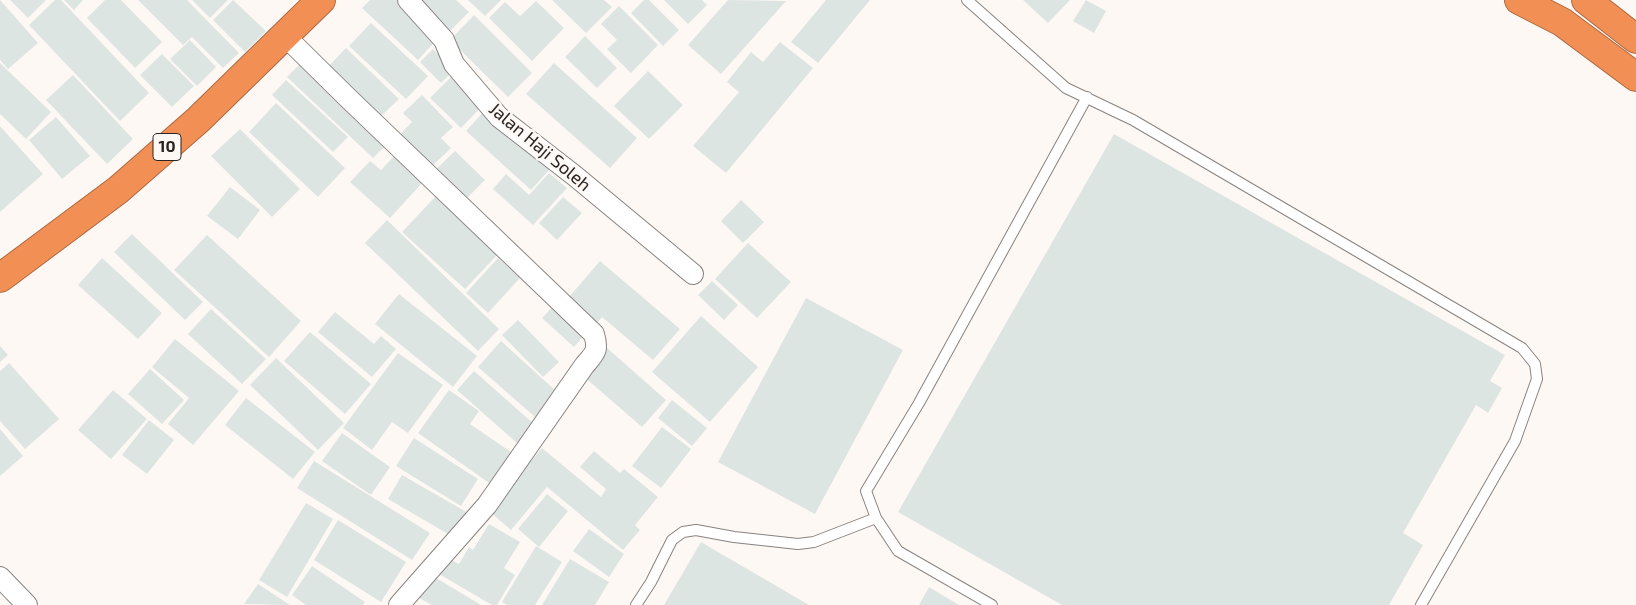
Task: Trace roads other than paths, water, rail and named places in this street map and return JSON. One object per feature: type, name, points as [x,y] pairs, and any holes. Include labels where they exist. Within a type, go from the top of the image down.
[{"type":"highway","name":"10","points":[[1,276],[118,190],[198,120],[321,0]]},
{"type":"highway","points":[[1519,0],[1562,22],[1636,77]]},
{"type":"highway","points":[[1586,0],[1636,39]]},
{"type":"street","name":"Jalan Haji Soleh","points":[[408,0],[444,40],[454,64],[499,117],[575,176],[693,274]]},
{"type":"street","points":[[284,35],[594,334],[597,346],[594,354],[488,505],[399,605]]},
{"type":"street","points":[[0,577],[27,605]]},
{"type":"lane","points":[[967,0],[1066,88],[1133,120],[1522,348],[1535,364],[1537,379],[1515,441],[1421,605]]},
{"type":"lane","points":[[992,605],[898,551],[876,518],[866,491],[919,403],[1087,97]]},
{"type":"lane","points":[[636,605],[651,582],[672,540],[683,532],[696,530],[734,537],[798,544],[814,542],[876,518]]}]
